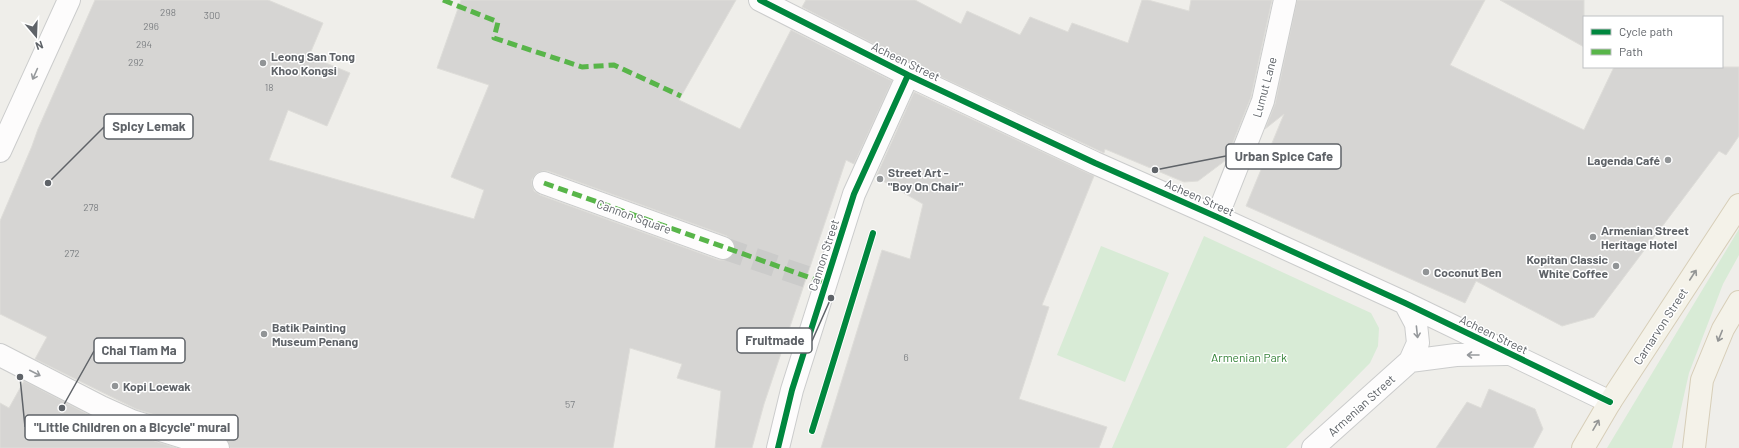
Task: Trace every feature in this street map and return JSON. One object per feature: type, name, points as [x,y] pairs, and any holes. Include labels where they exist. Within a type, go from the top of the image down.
[{"type":"main road","name":"Carnarvon Street","points":[[1583,448],[1610,402],[1739,205]]},
{"type":"main road","points":[[1694,448],[1702,380],[1723,329],[1739,302]]},
{"type":"street","points":[[0,151],[69,0]]},
{"type":"street","name":"Acheen Street","points":[[760,0],[908,75],[1095,163],[1217,216],[1405,303],[1610,402]]},
{"type":"street","name":"Lumut Lane","points":[[1217,216],[1263,101],[1285,0]]},
{"type":"street","name":"Cannon Street","points":[[778,448],[816,280],[908,75]]},
{"type":"street","name":"Cannon Square","points":[[544,183],[723,248]]},
{"type":"street","name":"Armenian Street","points":[[1313,448],[1410,361],[1418,343],[1416,324],[1405,303]]},
{"type":"street","points":[[1410,361],[1456,355],[1512,354]]},
{"type":"street","points":[[0,355],[120,415],[218,448]]},
{"type":"green space","points":[[1739,229],[1739,255],[1723,284],[1689,373],[1672,448],[1607,448]]},
{"type":"green space","name":"Armenian Park","points":[[1204,236],[1371,313],[1379,328],[1378,346],[1370,363],[1286,448],[1112,448]]},
{"type":"green space","points":[[1101,246],[1169,273],[1125,382],[1057,355]]},
{"type":"building","points":[[95,0],[268,0],[323,23],[309,56],[350,73],[327,126],[288,110],[269,160],[474,219],[484,190],[451,177],[489,85],[437,68],[461,0],[736,0],[679,100],[740,129],[791,30],[892,81],[854,164],[846,160],[764,404],[752,448],[715,448],[721,391],[677,378],[682,364],[630,348],[613,448],[230,448],[227,440],[222,436],[136,409],[35,359],[47,337],[0,314],[0,221],[38,129]],"holes":[[[542,171],[548,171],[727,236],[735,245],[735,253],[726,260],[719,260],[540,195],[534,191],[532,179],[536,174]]]},
{"type":"building","points":[[806,0],[915,0],[961,24],[967,11],[1020,35],[1030,17],[1068,32],[1072,23],[1128,43],[1142,0],[1148,0],[1189,11],[1191,0],[1272,0],[1251,97],[1226,160],[1198,181],[1184,182],[1105,149],[1104,153],[913,64],[802,7]]},
{"type":"building","points":[[1297,0],[1485,0],[1450,65],[1584,130],[1614,68],[1739,67],[1739,136],[1726,155],[1719,151],[1594,317],[1562,326],[1476,281],[1465,303],[1246,206],[1284,114],[1265,129],[1275,104]]},
{"type":"building","points":[[1500,0],[1584,0],[1583,46]]},
{"type":"building","points":[[914,92],[1094,176],[1042,305],[1049,307],[1019,399],[1107,427],[1099,448],[821,448],[882,250],[910,259],[923,204],[876,177]]},
{"type":"building","points":[[24,381],[95,418],[127,432],[176,448],[0,448],[0,403],[9,408]]},
{"type":"building","points":[[1489,389],[1535,409],[1543,429],[1533,448],[1436,448],[1467,402],[1481,408]]},
{"type":"tunnel","points":[[723,248],[807,277]]},
{"type":"marked path","points":[[443,0],[498,22],[494,38],[582,67],[614,65],[681,96]]},
{"type":"marked path","points":[[544,183],[825,283]]},
{"type":"cycle path","points":[[760,0],[908,75],[1095,163],[1405,303],[1610,402]]},
{"type":"cycle path","points":[[778,448],[792,390],[854,194],[908,75]]},
{"type":"cycle path","points":[[812,431],[873,233]]},
{"type":"place","name":"Leong San Tong Khoo Kongsi","points":[[263,63]]},
{"type":"place","name":"Lagenda Café","points":[[1668,160]]},
{"type":"place","name":"Urban Spice Cafe","points":[[1155,170]]},
{"type":"place","name":"Street Art - \"Boy On Chair\"","points":[[880,179]]},
{"type":"place","name":"Spicy Lemak","points":[[48,183]]},
{"type":"place","name":"Armenian Street Heritage Hotel","points":[[1593,237]]},
{"type":"place","name":"Kopitan Classic White Coffee","points":[[1616,266]]},
{"type":"place","name":"Coconut Ben","points":[[1426,272]]},
{"type":"place","name":"Fruitmade","points":[[831,298]]},
{"type":"place","name":"Batik Painting Museum Penang","points":[[264,334]]},
{"type":"place","name":"\"Little Children on a Bicycle\" mural","points":[[20,377]]},
{"type":"place","name":"Kopi Loewak","points":[[115,386]]},
{"type":"place","name":"Chai Tiam Ma","points":[[62,408]]}]
